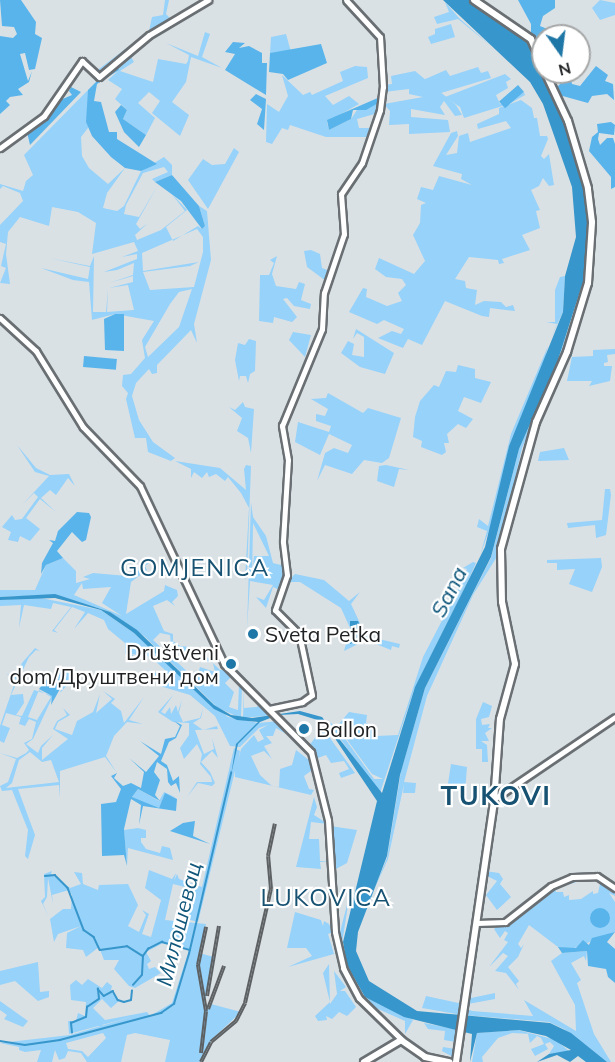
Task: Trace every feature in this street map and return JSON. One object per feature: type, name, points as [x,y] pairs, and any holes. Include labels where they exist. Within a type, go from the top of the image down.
[{"type":"main road","points":[[474,0],[531,39]]},
{"type":"main road","points":[[456,1062],[496,797],[500,718],[515,664],[499,566],[508,523],[536,422],[567,352],[588,283],[592,222],[588,188],[568,121],[551,84]]},
{"type":"main road","points":[[364,1062],[402,1040],[435,1061],[449,1062]]},
{"type":"street","points":[[0,148],[44,116],[82,61],[99,77],[142,39],[208,0]]},
{"type":"street","points":[[271,707],[300,703],[312,695],[300,636],[275,610],[287,575],[283,540],[284,489],[288,464],[283,424],[322,329],[325,289],[344,234],[342,194],[362,163],[380,110],[383,87],[380,37],[345,0]]},
{"type":"street","points":[[0,318],[36,351],[83,427],[140,486],[218,653],[308,748],[316,768],[328,826],[334,930],[344,970],[359,998],[402,1040]]},
{"type":"street","points":[[496,797],[615,717]]},
{"type":"street","points":[[478,925],[505,922],[551,886],[572,877],[597,876],[615,888]]},
{"type":"shaded area","points":[[0,0],[21,0],[36,22],[35,34],[42,38],[35,69],[29,70],[25,53],[20,54],[28,81],[32,71],[29,82],[18,89],[23,95],[10,97],[6,101],[10,105],[0,114],[0,36],[13,38],[17,34],[14,27],[2,26]]},
{"type":"shaded area","points":[[165,0],[169,0],[166,14],[171,19],[100,75],[95,72],[149,31],[152,17],[163,15]]},
{"type":"shaded area","points":[[443,0],[469,0],[531,46],[531,84]]},
{"type":"shaded area","points":[[518,0],[555,0],[555,8],[543,16],[541,24],[531,24]]},
{"type":"shaded area","points":[[600,0],[615,3],[615,15],[600,20],[592,8]]},
{"type":"shaded area","points":[[445,2],[460,19],[491,46],[458,19],[437,24],[434,17],[449,12]]},
{"type":"shaded area","points":[[451,24],[455,37],[431,44],[428,37],[435,34],[435,29]]},
{"type":"shaded area","points":[[205,32],[210,34],[202,57],[222,68],[191,57],[186,82],[172,102],[189,115],[180,136],[152,113],[160,101],[149,92],[138,103],[155,118],[146,135],[123,119],[127,110],[115,99],[122,89],[108,80],[119,70],[116,62],[129,53],[134,62],[120,71],[153,82],[158,59],[186,64],[188,61],[189,55],[166,43],[198,56]]},
{"type":"shaded area","points":[[286,34],[291,52],[270,53],[271,37]]},
{"type":"shaded area","points":[[233,42],[245,43],[239,48],[249,46],[262,53],[262,63],[267,63],[266,95],[225,70],[235,54],[225,52]]},
{"type":"shaded area","points":[[321,44],[327,63],[288,80],[283,74],[269,72],[270,53]]},
{"type":"shaded area","points":[[116,62],[119,70],[97,84],[94,101],[101,102],[109,132],[117,132],[117,139],[157,164],[141,171],[125,168],[111,157],[92,136],[86,122],[88,90]]},
{"type":"shaded area","points":[[355,66],[367,67],[368,78],[325,96],[333,105],[349,96],[359,104],[327,122],[329,130],[351,119],[359,107],[380,102],[378,113],[357,119],[359,128],[372,128],[369,137],[326,137],[290,125],[288,130],[282,128],[272,144],[266,142],[267,104],[279,112],[288,96],[282,75],[303,95],[310,92],[312,95],[343,81],[340,72]]},
{"type":"shaded area","points":[[596,66],[608,75],[605,81],[613,84],[614,100],[607,94],[592,96],[588,103],[559,95],[554,84],[580,86],[591,84],[591,72]]},
{"type":"shaded area","points":[[478,67],[481,73],[488,71],[491,78],[441,93],[423,80],[446,70],[450,76]]},
{"type":"shaded area","points":[[415,71],[456,105],[462,115],[455,116],[444,101],[440,107],[445,115],[411,109],[411,117],[448,120],[450,132],[409,134],[409,124],[389,125],[390,111],[384,104],[423,97],[409,94],[409,89],[384,92],[385,85],[392,84],[391,76]]},
{"type":"shaded area","points":[[505,74],[511,79],[506,82],[508,88],[496,95],[500,104],[524,92],[525,95],[509,104],[464,118],[460,107],[445,97]]},
{"type":"shaded area","points":[[531,84],[548,84],[571,138],[585,185],[590,228],[583,282],[557,363],[519,449],[491,557],[425,688],[400,775],[387,856],[358,932],[356,951],[369,981],[417,1011],[550,1023],[571,1033],[607,1062],[586,1062],[578,1056],[570,1062],[557,1055],[537,1062],[549,1054],[571,1050],[546,1036],[519,1030],[477,1033],[470,1062],[472,1034],[404,1017],[365,997],[347,965],[343,942],[377,801],[324,722],[298,714],[278,715],[260,722],[238,744],[231,775],[236,744],[258,722],[237,720],[214,709],[134,633],[101,610],[55,598],[0,600],[0,597],[55,594],[110,612],[137,630],[214,705],[231,715],[252,718],[300,711],[322,717],[382,793],[415,687],[485,547],[509,446],[563,312],[565,276],[576,237],[572,187],[543,104]]},
{"type":"shaded area","points":[[518,85],[524,92],[505,108],[499,101]]},
{"type":"shaded area","points":[[71,87],[81,92],[30,145],[27,132],[55,99],[58,101],[72,95],[69,91]]},
{"type":"shaded area","points":[[88,90],[88,128],[81,137],[82,156],[89,168],[108,184],[125,168],[107,193],[103,208],[117,211],[124,206],[141,171],[164,157],[172,165],[172,175],[155,182],[152,179],[168,172],[164,167],[143,173],[126,205],[124,214],[139,217],[158,185],[136,224],[140,229],[148,223],[135,235],[137,240],[161,230],[185,211],[171,193],[187,210],[166,227],[172,240],[142,253],[143,271],[199,262],[190,266],[143,272],[150,290],[194,287],[203,252],[203,237],[197,229],[182,235],[198,226],[202,229],[205,226],[199,206],[207,211],[211,260],[194,324],[197,343],[191,330],[157,365],[157,373],[152,374],[149,369],[136,383],[132,396],[139,420],[153,442],[175,458],[171,461],[148,452],[146,438],[135,438],[126,399],[128,393],[122,386],[123,375],[131,374],[145,358],[142,340],[154,321],[115,314],[92,320],[89,282],[73,280],[41,268],[88,279],[90,267],[49,258],[90,266],[94,256],[93,312],[106,312],[108,288],[107,312],[134,310],[128,285],[109,288],[133,282],[133,276],[109,283],[133,275],[134,263],[117,270],[104,272],[137,259],[137,254],[122,257],[138,251],[134,242],[92,254],[96,223],[78,212],[52,207],[49,226],[20,217],[8,232],[6,254],[10,284],[0,283],[6,268],[1,266],[6,244],[0,242],[0,225],[23,201],[20,193],[3,186],[0,189],[0,184],[23,191],[26,181],[33,175],[24,155]],"holes":[[[192,289],[179,327],[148,357],[145,347],[170,304],[179,292]]]},
{"type":"shaded area","points":[[256,94],[266,99],[264,130],[257,124],[262,109],[250,100]]},
{"type":"shaded area","points":[[380,97],[380,102],[366,110],[353,110],[351,119],[329,130],[327,120]]},
{"type":"shaded area","points":[[521,100],[532,108],[534,118],[537,118],[540,136],[547,136],[548,139],[541,156],[544,159],[549,154],[554,185],[549,186],[543,178],[539,186],[531,190],[540,210],[536,211],[540,228],[522,235],[530,250],[502,259],[504,263],[499,264],[498,260],[469,257],[455,279],[465,281],[466,288],[477,290],[475,305],[484,301],[501,302],[506,307],[513,305],[515,311],[490,308],[489,317],[482,316],[445,301],[422,345],[408,339],[403,348],[378,338],[392,331],[401,334],[404,329],[384,320],[377,324],[349,312],[363,288],[367,289],[366,297],[387,306],[402,301],[398,293],[406,285],[402,279],[386,277],[375,269],[379,258],[414,274],[425,261],[413,235],[420,223],[421,205],[426,203],[417,199],[421,187],[433,190],[439,176],[472,185],[461,179],[462,174],[433,166],[451,133],[457,131],[458,136],[446,155],[457,153],[459,136],[468,133],[470,142],[511,128],[506,121],[478,129],[477,124],[499,114],[499,108]]},
{"type":"shaded area","points":[[121,105],[127,110],[123,119],[146,135],[139,147],[124,132],[115,112]]},
{"type":"shaded area","points":[[611,122],[615,125],[614,135],[599,133],[598,139],[600,145],[607,138],[613,138],[615,144],[615,187],[611,189],[611,177],[589,151],[592,137],[598,132],[597,124]]},
{"type":"shaded area","points":[[234,148],[239,152],[208,209],[188,180],[203,159],[212,165],[225,164]]},
{"type":"shaded area","points":[[172,175],[199,206],[205,226],[202,229],[181,201],[155,182]]},
{"type":"shaded area","points":[[311,250],[320,254],[322,268],[330,271],[326,281],[307,267],[304,251]]},
{"type":"shaded area","points":[[277,256],[272,274],[276,286],[296,289],[299,282],[305,284],[301,300],[311,304],[310,309],[294,306],[287,298],[283,299],[297,317],[292,322],[274,317],[273,323],[259,321],[260,275],[269,275],[274,263],[270,260]]},
{"type":"shaded area","points":[[588,270],[568,345],[522,448],[498,555],[473,595],[427,696],[404,782],[416,783],[415,793],[403,793],[404,784],[388,859],[373,892],[387,858],[401,771],[425,688],[491,558],[519,449],[557,363]]},
{"type":"shaded area","points":[[565,276],[563,312],[550,340],[557,324],[546,322],[555,322],[555,290],[560,277]]},
{"type":"shaded area","points":[[115,314],[124,314],[124,351],[105,350],[104,319]]},
{"type":"shaded area","points":[[356,329],[394,353],[385,374],[360,367],[341,353],[348,341],[354,344],[352,355],[364,357],[364,337],[357,333],[353,339]]},
{"type":"shaded area","points":[[293,332],[311,335],[305,357],[289,340]]},
{"type":"shaded area","points":[[249,339],[256,341],[255,371],[250,374],[248,383],[246,376],[240,376],[239,381],[235,360],[238,343],[245,345]]},
{"type":"shaded area","points":[[548,346],[541,375],[509,446],[496,511],[480,556],[487,531],[477,527],[479,519],[488,526],[511,434]]},
{"type":"shaded area","points":[[615,349],[615,354],[607,355],[608,362],[604,363],[604,366],[612,366],[610,381],[589,386],[592,381],[567,381],[572,357],[593,356],[593,350]]},
{"type":"shaded area","points":[[84,356],[117,359],[116,370],[83,367]]},
{"type":"shaded area","points":[[458,365],[475,369],[475,378],[491,382],[481,403],[464,397],[458,411],[473,419],[466,428],[458,424],[447,434],[449,443],[444,443],[446,452],[442,455],[421,447],[422,441],[413,437],[415,417],[420,401],[434,385],[439,387],[446,371],[456,372]]},
{"type":"shaded area","points":[[328,393],[363,413],[368,408],[401,418],[389,458],[382,463],[364,460],[352,474],[325,465],[317,481],[325,453],[334,448],[348,453],[352,445],[329,434],[320,455],[295,442],[298,422],[329,432],[331,426],[316,421],[316,414],[325,416],[328,409],[311,399],[326,398]]},
{"type":"shaded area","points":[[243,402],[245,407],[254,409],[251,453],[248,438],[237,431],[242,418],[229,407],[235,410]]},
{"type":"shaded area","points":[[17,445],[36,468],[50,475],[69,474],[75,486],[68,478],[56,495],[50,490],[41,498],[56,512],[40,499],[26,518],[40,529],[30,541],[20,536],[18,542],[8,540],[11,532],[2,527],[12,515],[15,520],[22,519],[38,497],[34,493],[22,505],[49,476],[35,472]]},
{"type":"shaded area","points":[[564,448],[569,460],[538,461],[540,452]]},
{"type":"shaded area","points":[[175,461],[220,468],[246,490],[244,469],[246,465],[251,466],[247,575],[245,580],[249,508],[241,493],[228,477],[225,481],[216,474],[209,477],[207,472],[202,478],[194,472],[191,478],[191,469]]},
{"type":"shaded area","points":[[386,465],[409,470],[399,469],[394,487],[377,481],[379,466]]},
{"type":"shaded area","points":[[605,489],[610,489],[611,495],[606,535],[596,538],[595,525],[568,528],[567,523],[602,520]]},
{"type":"shaded area","points":[[251,502],[253,517],[266,536],[273,563],[285,566],[287,574],[282,591],[273,587],[266,608],[256,597],[264,600],[273,585],[250,581],[247,629]],"holes":[[[253,523],[269,556],[254,556],[252,580]]]},
{"type":"shaded area","points":[[77,512],[89,513],[91,517],[86,540],[82,542],[72,532],[57,551],[63,558],[46,565],[41,574],[42,563],[53,543],[49,540],[55,541],[58,531]]},
{"type":"shaded area","points":[[150,557],[153,560],[145,566],[147,570],[131,582],[126,614],[164,591],[165,585],[177,590],[178,596],[172,602],[175,606],[167,600],[153,606],[164,631],[173,634],[173,641],[180,646],[190,647],[191,654],[205,655],[213,663],[220,670],[227,670],[232,676],[225,683],[234,692],[229,707],[238,710],[239,684],[242,686],[241,718],[218,708],[144,636],[110,612],[55,595],[0,597],[0,590],[35,590],[46,565],[63,558],[76,571],[76,583],[90,579],[83,577],[93,573],[127,576]],"holes":[[[82,583],[83,589],[111,587],[102,603],[122,616],[74,595]],[[160,633],[170,635],[171,643],[183,649],[183,654],[213,663],[215,672],[200,667],[198,674],[190,674],[153,640]]]},
{"type":"shaded area","points":[[601,558],[602,567],[592,592],[569,584],[575,569],[557,570],[557,563],[547,563],[547,560]]},
{"type":"shaded area","points":[[473,562],[476,563],[466,585],[414,690],[380,793],[327,721],[336,726],[374,779],[383,779],[372,774],[337,726],[349,712],[367,715],[366,723],[375,726],[377,736],[398,735],[423,657],[461,584],[467,569],[463,568]]},
{"type":"shaded area","points":[[295,574],[324,580],[349,601],[360,592],[351,604],[366,636],[400,644],[399,648],[392,646],[391,650],[366,640],[344,651],[350,628],[341,608],[300,582],[287,582]]},
{"type":"shaded area","points":[[36,597],[101,610],[134,633],[228,717],[258,723],[280,721],[277,726],[280,723],[298,741],[276,728],[273,736],[266,736],[272,743],[264,746],[272,759],[264,751],[251,756],[260,775],[272,786],[235,777],[235,771],[198,922],[183,918],[193,889],[173,884],[165,920],[206,924],[199,953],[214,957],[204,1008],[209,1009],[211,1004],[241,1012],[212,1039],[201,1062],[165,1062],[170,1040],[135,1033],[127,1035],[121,1062],[87,1062],[81,1053],[68,1051],[65,1058],[59,1060],[55,1050],[52,1062],[37,1062],[41,1050],[25,1052],[19,1050],[19,1047],[0,1043],[70,1035],[135,1016],[69,1034],[68,1021],[76,1021],[78,1013],[85,1016],[86,1002],[71,1000],[70,985],[76,980],[82,985],[88,979],[102,988],[107,982],[112,986],[111,990],[119,1001],[111,1008],[102,999],[93,1008],[105,1020],[147,1012],[150,1016],[172,1003],[189,950],[163,943],[146,952],[151,961],[147,964],[149,969],[155,967],[161,973],[135,988],[129,986],[114,969],[119,960],[104,960],[99,947],[86,957],[83,950],[66,948],[67,933],[81,926],[58,934],[54,942],[50,919],[63,909],[71,909],[72,895],[69,890],[52,895],[53,904],[48,878],[47,897],[43,904],[49,918],[41,901],[45,897],[44,874],[52,871],[51,874],[70,888],[81,884],[74,872],[82,873],[83,884],[98,890],[99,885],[128,884],[138,905],[128,926],[139,932],[146,915],[142,910],[149,914],[142,934],[151,937],[161,900],[145,888],[149,870],[172,879],[176,873],[174,881],[177,874],[179,879],[202,887],[234,748],[240,751],[238,762],[241,749],[254,735],[258,742],[264,739],[259,730],[268,725],[259,728],[240,747],[230,746],[215,716],[190,695],[160,686],[148,670],[159,674],[167,672],[151,657],[132,654],[136,660],[125,654],[125,643],[108,629],[104,620],[88,613],[74,629],[85,612],[72,607],[54,630],[58,633],[52,631],[71,607],[53,603],[51,609],[24,605],[19,628],[21,605],[0,606],[0,600]],"holes":[[[103,1033],[106,1038],[88,1057],[82,1051],[68,1049],[66,1043]]]},
{"type":"shaded area","points":[[350,621],[358,621],[365,637],[350,644]]},
{"type":"shaded area","points":[[35,648],[40,651],[36,650],[29,657],[11,695],[23,694],[24,703],[16,715],[22,716],[34,690],[38,691],[28,717],[37,720],[51,697],[45,693],[53,696],[33,739],[26,744],[38,753],[41,746],[53,735],[42,748],[42,760],[68,739],[53,729],[57,721],[67,715],[63,708],[70,715],[58,722],[55,729],[72,735],[77,721],[93,712],[100,694],[96,713],[112,699],[103,691],[115,699],[111,703],[121,711],[124,723],[144,697],[129,720],[143,724],[127,722],[114,736],[106,756],[117,773],[105,757],[60,771],[60,798],[59,785],[18,789],[35,835],[28,859],[25,856],[28,830],[12,790],[2,791],[0,786],[8,782],[16,759],[0,753],[17,758],[26,753],[29,750],[24,743],[32,739],[36,722],[29,719],[25,726],[19,724],[21,717],[6,713],[2,725],[10,728],[4,743],[0,741],[0,726],[16,679],[6,674],[17,677],[22,663]],"holes":[[[30,752],[42,762],[51,760],[59,782],[6,788],[12,783],[19,760]]]},
{"type":"shaded area","points":[[63,668],[77,671],[70,681],[81,691],[69,683],[60,693],[65,680],[47,679]]},
{"type":"shaded area","points":[[47,679],[65,680],[51,705],[52,696],[39,689]]},
{"type":"shaded area","points":[[244,687],[244,708],[257,707],[260,702],[273,715],[243,718]]},
{"type":"shaded area","points":[[174,694],[161,712],[165,714],[170,707],[171,714],[176,705],[178,712],[182,699],[179,713],[183,722],[200,718],[203,708],[201,718],[193,723],[203,730],[195,730],[204,754],[214,749],[212,738],[218,758],[212,751],[201,762],[210,772],[215,783],[212,786],[198,783],[187,797],[197,782],[212,782],[211,777],[200,764],[202,754],[197,744],[184,759],[180,748],[189,735],[189,723],[173,722],[158,712]]},
{"type":"shaded area","points":[[483,702],[492,706],[489,717],[481,719],[482,725],[490,724],[488,728],[492,728],[485,733],[489,741],[481,741],[487,745],[488,762],[482,762],[482,749],[476,749],[476,719]]},
{"type":"shaded area","points":[[174,721],[182,725],[176,738],[169,742],[161,761],[167,765],[173,781],[179,776],[180,793],[176,783],[171,786],[168,782],[167,769],[157,762],[154,772],[160,780],[155,795],[160,801],[138,789],[132,797],[159,808],[165,793],[177,799],[176,811],[143,806],[139,825],[141,805],[131,799],[124,829],[127,866],[124,855],[102,856],[101,804],[116,802],[121,789],[111,776],[117,773],[114,778],[123,786],[131,783],[141,788],[144,772],[129,758],[146,772],[159,756],[140,741],[161,754],[165,739],[175,737],[180,726]]},
{"type":"shaded area","points":[[322,728],[355,773],[341,778],[339,773],[349,769],[344,761],[331,763],[326,755],[315,759],[309,746]]},
{"type":"shaded area","points":[[296,750],[314,764],[315,768],[304,776],[309,789],[314,790],[311,795],[279,787],[280,769],[292,765]]},
{"type":"shaded area","points":[[451,764],[467,767],[465,792],[447,790]]},
{"type":"shaded area","points":[[138,789],[159,801],[164,792],[177,798],[165,794],[159,808],[147,806],[132,797]]},
{"type":"shaded area","points":[[314,797],[317,807],[314,815],[328,824],[311,822],[309,839],[319,839],[320,861],[331,862],[320,862],[321,869],[296,867]]},
{"type":"shaded area","points":[[195,821],[193,836],[210,844],[170,831],[183,823]]},
{"type":"shaded area","points":[[330,826],[357,830],[347,863],[334,870]]},
{"type":"shaded area","points":[[138,828],[146,830],[146,838],[141,838],[141,842],[146,849],[160,853],[162,846],[170,848],[173,860],[128,848],[127,866],[124,830]]},
{"type":"shaded area","points":[[485,871],[499,873],[503,879],[500,884],[511,897],[497,910],[486,895],[497,881],[485,875]]},
{"type":"shaded area","points":[[592,876],[615,889],[615,896],[609,893],[615,902],[615,932],[572,949],[558,947],[529,925],[518,944],[521,948],[524,944],[518,957],[508,967],[519,981],[516,984],[519,990],[506,973],[495,971],[508,956],[503,953],[489,967],[508,942],[504,940],[508,933],[505,931],[500,938],[494,929],[550,887],[574,878],[577,882],[555,888],[556,892],[563,892],[564,897],[569,895],[569,900],[581,899],[593,891],[593,894],[598,893],[600,884]]},
{"type":"shaded area","points":[[350,893],[342,943],[347,966],[365,997],[413,1020],[405,1034],[405,1021],[367,1004],[348,976],[339,936]]},
{"type":"shaded area","points":[[600,908],[607,911],[610,918],[607,925],[600,928],[593,925],[590,918],[593,911]]},
{"type":"shaded area","points":[[295,912],[321,920],[323,926],[324,921],[329,924],[332,931],[323,927],[334,932],[328,934],[334,954],[288,967],[312,956],[306,948],[287,948]]},
{"type":"shaded area","points":[[615,932],[607,942],[615,949],[615,983],[608,977],[606,969],[588,966],[587,951],[562,953],[558,947],[576,948],[583,940],[589,945],[592,938]]},
{"type":"shaded area","points":[[587,951],[586,961],[584,956],[571,963],[581,980],[577,983],[594,1034],[611,1062],[606,1062],[564,1029],[549,1022],[464,1015],[468,987],[472,986],[471,998],[495,993],[495,999],[468,1004],[467,1009],[533,1016],[524,1000],[576,1031],[575,1005],[551,961],[562,953]]},
{"type":"shaded area","points":[[38,962],[40,992],[49,991],[49,997],[38,1001],[15,981],[0,985],[0,971]]},
{"type":"shaded area","points":[[329,964],[330,1002],[323,973]]},
{"type":"shaded area","points":[[334,971],[346,987],[340,991],[345,991],[356,1007],[347,1016],[339,1012],[332,1019],[326,1016],[327,1020],[318,1021],[315,1016],[330,1002],[330,1004],[337,994]]},
{"type":"shaded area","points":[[426,996],[463,1004],[462,1015],[422,1008]]},
{"type":"shaded area","points":[[0,1001],[28,1021],[23,1027],[4,1019],[7,1015],[0,1010]]},
{"type":"shaded area","points":[[424,1023],[460,1030],[455,1058],[442,1051],[443,1047],[455,1049],[456,1042],[444,1040],[445,1031],[428,1029]]},
{"type":"shaded area","points":[[518,1030],[556,1040],[570,1052],[549,1054],[554,1046],[550,1042],[545,1044],[548,1049],[535,1056],[531,1049],[544,1044],[541,1038],[537,1036],[530,1043],[528,1034],[532,1034],[512,1033],[498,1038],[482,1057],[483,1062],[472,1062],[477,1033]]},
{"type":"waterway","name":"Милошевац","points":[[0,1041],[25,1045],[60,1040],[161,1013],[174,1004],[189,954],[231,773]]},
{"type":"waterway","points":[[45,876],[55,875],[68,888],[84,930],[94,937],[100,950],[127,946],[143,956]]},
{"type":"waterway","points":[[133,985],[142,975],[143,956],[148,949],[162,942],[190,950]]},
{"type":"waterway","points":[[72,1033],[71,1023],[86,1017],[87,1007],[99,999],[98,989],[104,996],[113,991],[118,1000],[124,1002],[131,1000],[132,991]]},
{"type":"railway","points":[[201,1062],[211,1042],[236,1021],[245,1003],[271,889],[268,856],[275,824]]},
{"type":"railway","points":[[207,996],[219,926]]},
{"type":"railway","points":[[201,1053],[206,1011],[198,965],[206,927]]},
{"type":"railway","points":[[208,1009],[224,966]]},
{"type":"place","name":"Sveta Petka","points":[[253,634]]},
{"type":"place","name":"Društveni dom/Друштвени дом","points":[[231,664]]},
{"type":"place","name":"Ballon","points":[[304,729]]},
{"type":"district","name":"GOMJENICA","points":[[195,568]]},
{"type":"district","name":"TUKOVI","points":[[496,796]]},
{"type":"district","name":"LUKOVICA","points":[[326,898]]},
{"type":"water label","name":"Sana","points":[[449,592]]}]
